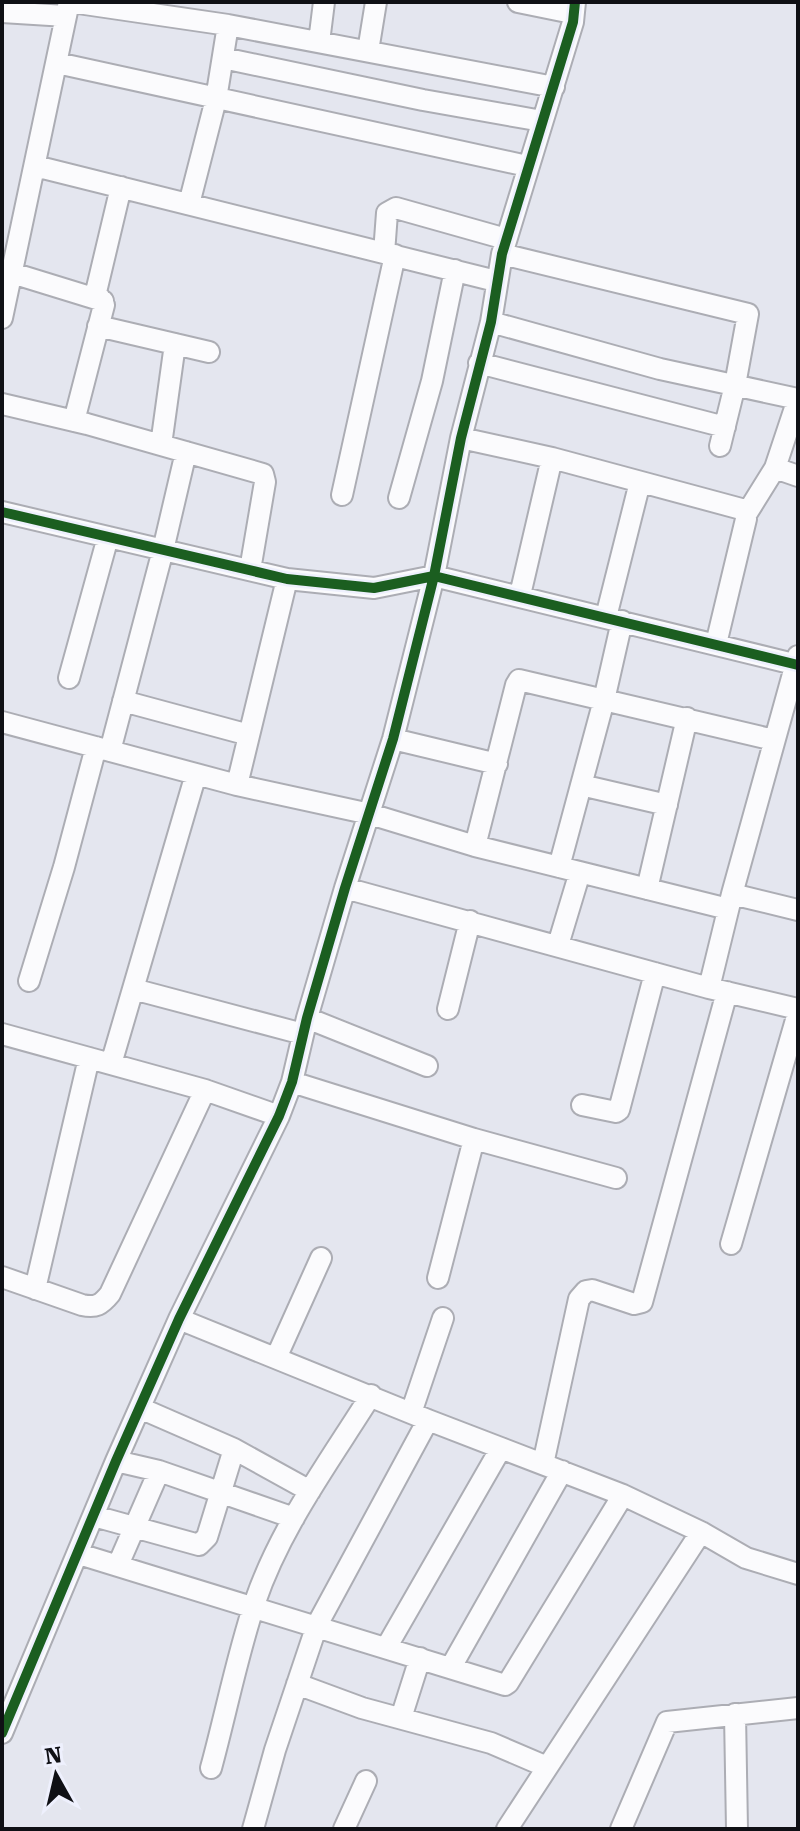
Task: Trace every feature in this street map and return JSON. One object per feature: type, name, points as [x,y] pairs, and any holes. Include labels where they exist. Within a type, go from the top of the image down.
[{"type":"street","points":[[319,42],[324,2]]},
{"type":"street","points":[[368,51],[376,2]]},
{"type":"street","points":[[2,1733],[179,1319],[279,1116],[292,1082],[345,888],[393,739],[434,576],[461,438],[491,322],[504,247],[573,22],[574,8],[518,2]]},
{"type":"street","points":[[2,12],[69,7],[228,25],[554,87]]},
{"type":"street","points":[[2,318],[69,7]]},
{"type":"street","points":[[189,204],[216,99],[228,25]]},
{"type":"street","points":[[223,58],[423,100],[542,121]]},
{"type":"street","points":[[57,63],[527,166]]},
{"type":"street","points":[[35,166],[496,281]]},
{"type":"street","points":[[74,421],[98,326],[103,301],[96,292],[121,187]]},
{"type":"street","points":[[342,495],[390,254],[387,213],[396,208],[504,247],[748,314],[722,436],[479,363]]},
{"type":"street","points":[[399,498],[432,381],[455,270]]},
{"type":"street","points":[[12,273],[103,301]]},
{"type":"street","points":[[491,322],[660,369],[798,399],[775,468],[747,513],[716,644]]},
{"type":"street","points":[[98,326],[209,352]]},
{"type":"street","points":[[161,445],[175,344]]},
{"type":"street","points":[[2,404],[263,474],[265,482],[250,570]]},
{"type":"street","points":[[461,438],[552,458],[742,509],[747,513]]},
{"type":"street","points":[[29,981],[103,749],[123,701],[186,452]]},
{"type":"street","points":[[520,595],[552,458]]},
{"type":"street","points":[[775,468],[798,476]]},
{"type":"street","points":[[559,867],[604,700],[614,619],[640,482]]},
{"type":"street","points":[[2,512],[287,579],[374,588],[434,576],[797,662],[730,902],[718,990],[642,1302],[634,1304],[592,1290],[586,1291],[579,1299],[553,1468],[451,1667]]},
{"type":"street","points":[[69,678],[108,537]]},
{"type":"street","points":[[237,785],[287,579]]},
{"type":"street","points":[[475,846],[518,681],[774,740]]},
{"type":"street","points":[[123,701],[249,735]]},
{"type":"street","points":[[647,889],[687,718]]},
{"type":"street","points":[[2,722],[237,785],[370,814],[475,846],[647,889],[798,910]]},
{"type":"street","points":[[393,739],[497,764]]},
{"type":"street","points":[[111,1064],[196,774]]},
{"type":"street","points":[[581,785],[667,805]]},
{"type":"street","points":[[558,945],[580,872]]},
{"type":"street","points":[[345,888],[798,1011],[731,1244]]},
{"type":"street","points":[[448,1009],[470,921]]},
{"type":"street","points":[[582,1105],[619,1110],[655,973]]},
{"type":"street","points":[[133,989],[305,1026],[427,1066]]},
{"type":"street","points":[[2,1034],[205,1090],[279,1116]]},
{"type":"street","points":[[35,1289],[89,1058]]},
{"type":"street","points":[[292,1082],[474,1139],[616,1178]]},
{"type":"street","points":[[2,1277],[82,1305],[94,1307],[102,1304],[110,1294],[205,1090]]},
{"type":"street","points":[[438,1278],[474,1139]]},
{"type":"street","points":[[276,1358],[321,1258]]},
{"type":"street","points":[[253,1829],[275,1750],[317,1625],[420,1417],[443,1318]]},
{"type":"street","points":[[179,1319],[623,1495],[701,1532],[746,1558],[798,1574]]},
{"type":"street","points":[[211,1768],[253,1609],[272,1560],[310,1491],[371,1395]]},
{"type":"street","points":[[140,1408],[234,1449],[310,1491]]},
{"type":"street","points":[[386,1648],[501,1448]]},
{"type":"street","points":[[94,1516],[199,1545],[207,1537],[234,1449]]},
{"type":"street","points":[[116,1461],[159,1471],[294,1518]]},
{"type":"street","points":[[118,1565],[159,1471]]},
{"type":"street","points":[[79,1554],[253,1609],[317,1625],[502,1685],[507,1684],[623,1495]]},
{"type":"street","points":[[507,1829],[701,1532]]},
{"type":"street","points":[[401,1718],[420,1658]]},
{"type":"street","points":[[297,1684],[362,1708],[491,1743],[547,1767]]},
{"type":"street","points":[[621,1829],[667,1722],[798,1708]]},
{"type":"street","points":[[735,1714],[737,1829]]},
{"type":"street","points":[[344,1829],[366,1781]]},
{"type":"cycle path","points":[[2,1733],[179,1319],[279,1116],[292,1082],[345,888],[393,739],[434,576],[461,438],[491,322],[502,254],[573,22],[575,2]]},
{"type":"cycle path","points":[[2,512],[287,579],[374,588],[434,576],[798,665]]}]
